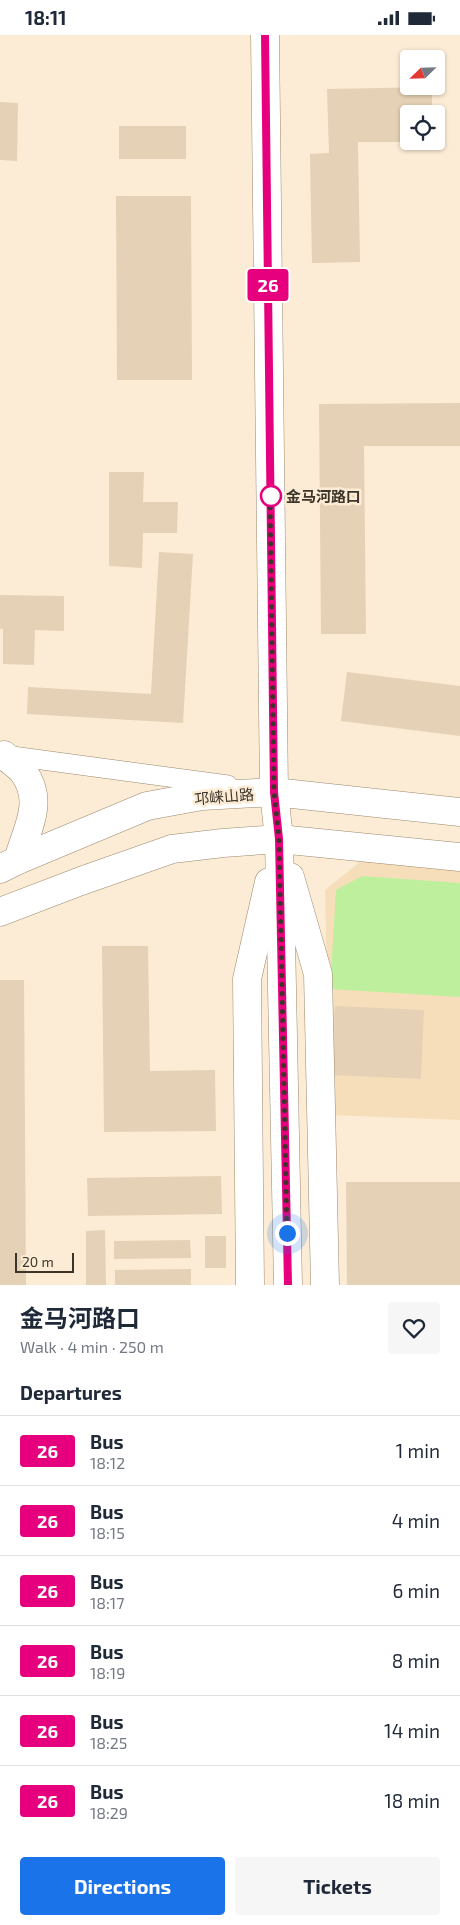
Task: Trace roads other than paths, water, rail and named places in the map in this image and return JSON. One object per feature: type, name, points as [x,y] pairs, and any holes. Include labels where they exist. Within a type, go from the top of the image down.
[{"type":"street","points":[[265,35],[274,792],[279,839],[288,1285]]},
{"type":"street","points":[[2,755],[274,792]]},
{"type":"street","points":[[2,755],[24,774],[31,789],[34,805],[32,823],[24,839],[6,865]]},
{"type":"street","name":"邛崃山路","points":[[6,865],[148,806],[202,796],[274,792],[460,812]]},
{"type":"street","points":[[250,1285],[248,979],[279,839]]},
{"type":"street","points":[[279,839],[318,974],[325,1285]]},
{"type":"street","points":[[0,912],[172,849],[279,839],[460,857]]},
{"type":"street","points":[[0,927],[81,881]]},
{"type":"place","name":"金马河路口","points":[[271,496]]}]
